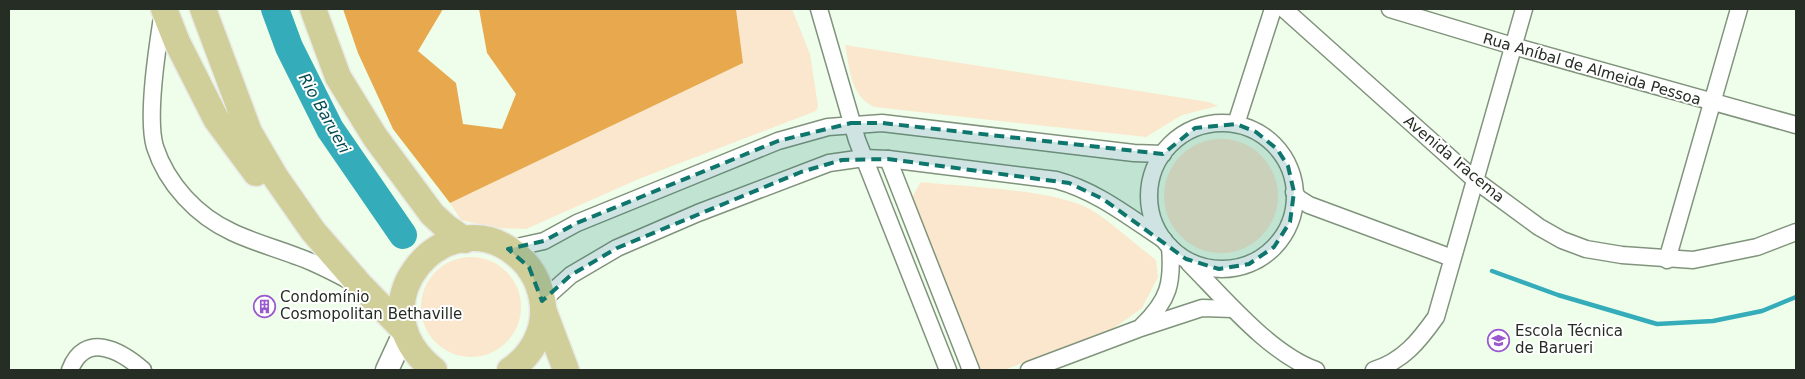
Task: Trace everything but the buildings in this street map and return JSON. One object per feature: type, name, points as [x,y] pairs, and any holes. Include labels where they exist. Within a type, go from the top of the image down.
[{"type":"main road","points":[[163,9],[177,42],[216,119],[286,212],[309,239],[353,277]]},
{"type":"main road","points":[[203,9],[249,132],[294,205],[313,231],[353,277],[405,331]]},
{"type":"main road","points":[[313,9],[338,77],[375,137],[432,214],[446,227],[465,240]]},
{"type":"main road","points":[[429,366],[413,349],[405,331],[402,304],[410,276],[424,258],[433,251],[443,245],[465,240],[492,242],[508,249],[529,267],[538,283],[543,305],[566,370]]},
{"type":"main road","points":[[510,370],[525,357],[535,343],[541,326],[543,305]]},
{"type":"street","points":[[163,9],[152,109],[154,146],[167,175],[189,201],[208,218],[230,232],[353,277]]},
{"type":"street","points":[[819,9],[851,123],[948,370]]},
{"type":"street","points":[[1236,124],[1273,9]]},
{"type":"street","name":"Avenida Iracema","points":[[1284,9],[1475,180],[1539,227],[1562,240],[1586,248],[1622,256],[1693,260],[1757,246],[1796,232]]},
{"type":"street","name":"Rua Aníbal de Almeida Pessoa","points":[[1390,9],[1712,103],[1796,125]]},
{"type":"street","points":[[1374,370],[1387,366],[1406,355],[1421,339],[1436,317],[1524,9]]},
{"type":"street","points":[[1667,260],[1739,9]]},
{"type":"street","points":[[508,249],[544,241],[577,223],[778,141],[803,132],[851,123],[882,123],[1126,152],[1162,154]]},
{"type":"street","points":[[1138,329],[1155,313],[1165,298],[1171,279],[1167,244],[1154,222],[1149,196],[1152,175],[1162,154],[1174,141],[1195,128],[1219,123],[1236,124],[1256,132],[1277,149],[1288,166],[1294,192],[1292,214],[1283,235],[1274,247],[1255,261],[1234,268],[1219,269],[1186,259]]},
{"type":"street","points":[[543,305],[585,265],[626,244],[801,172],[830,163],[864,158],[888,159],[1069,183],[1103,199],[1186,259],[1233,309],[1282,352],[1299,363],[1316,370]]},
{"type":"street","points":[[888,159],[971,370]]},
{"type":"street","points":[[1294,192],[1298,198],[1309,205],[1452,258]]},
{"type":"street","points":[[1029,370],[1138,329],[1202,308],[1233,309]]},
{"type":"street","points":[[405,331],[388,370],[429,366]]},
{"type":"street","points":[[70,370],[74,359],[93,347],[116,350],[143,370]]},
{"type":"highlighted area","points":[[851,123],[882,123],[1163,154],[1195,128],[1236,124],[1256,132],[1277,149],[1288,166],[1294,192],[1290,222],[1274,247],[1249,264],[1219,269],[1186,259],[1103,199],[1069,183],[888,159],[842,160],[801,172],[617,248],[571,275],[542,301],[529,267],[508,249],[544,241],[577,223],[778,141]]},
{"type":"shaded area","points":[[343,9],[443,9],[418,51],[456,83],[463,124],[502,129],[516,94],[487,53],[479,9],[736,9],[743,63],[450,203],[393,129],[358,53]]},
{"type":"shaded area","points":[[736,9],[792,9],[810,54],[818,106],[816,111],[641,178],[526,229],[495,228],[461,220],[450,203],[743,63]]},
{"type":"shaded area","points":[[845,45],[1209,102],[1218,106],[1182,115],[1146,137],[874,107],[860,96],[852,80]]},
{"type":"shaded area","points":[[1221,139],[1243,143],[1253,148],[1269,164],[1274,174],[1278,196],[1274,218],[1269,228],[1253,244],[1243,249],[1221,253],[1199,249],[1189,244],[1173,228],[1168,218],[1164,196],[1168,174],[1173,164],[1189,148],[1199,143]]},
{"type":"shaded area","points":[[921,182],[1035,193],[1077,204],[1101,216],[1156,260],[1158,277],[1142,308],[1114,328],[1004,370],[981,370],[912,197]]},
{"type":"shaded area","points":[[471,257],[490,261],[506,272],[517,288],[521,307],[517,326],[506,342],[490,353],[471,357],[452,353],[436,342],[425,326],[421,307],[425,288],[436,272],[452,261]]},
{"type":"waterway","name":"Rio Barueri","points":[[275,9],[289,47],[330,129],[403,235]]},
{"type":"waterway","points":[[1492,271],[1558,295],[1657,324],[1713,321],[1762,311],[1796,297]]},
{"type":"place","name":"Condomínio Cosmopolitan Bethaville","points":[[264,306]]},
{"type":"place","name":"Escola Técnica de Barueri","points":[[1499,340]]}]
